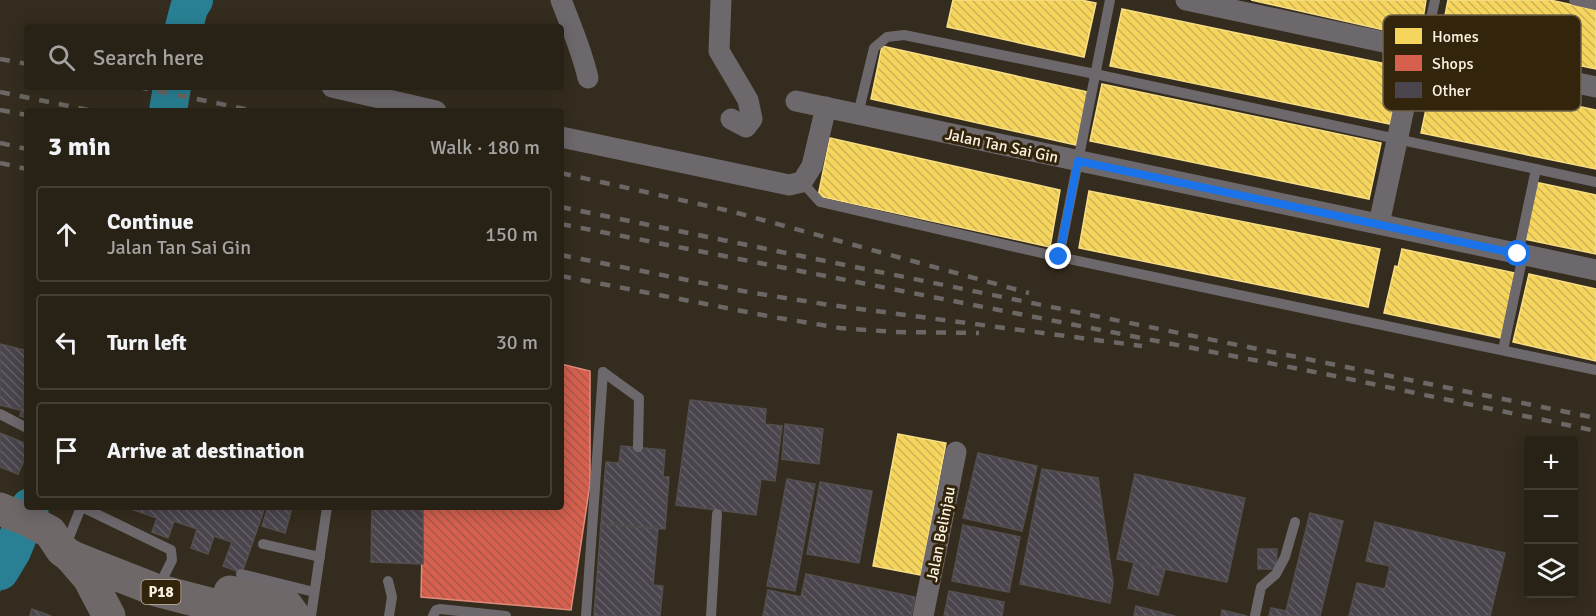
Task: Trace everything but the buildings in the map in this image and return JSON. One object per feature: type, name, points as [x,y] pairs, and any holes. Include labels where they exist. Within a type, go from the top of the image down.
[{"type":"main road","name":"P18","points":[[4,510],[66,528],[165,574],[217,590],[286,605],[304,604]]},
{"type":"main road","name":"P18","points":[[66,528],[156,590],[256,616]]},
{"type":"main road","points":[[66,528],[109,616]]},
{"type":"street","points":[[721,0],[718,51],[748,100],[752,119],[746,127],[731,119]]},
{"type":"street","points":[[1186,0],[1383,41]]},
{"type":"street","points":[[563,6],[584,56],[588,78]]},
{"type":"street","points":[[1581,84],[1596,87]]},
{"type":"street","points":[[345,90],[423,108]]},
{"type":"street","name":"Jalan Tan Sai Gin","points":[[796,101],[1596,270]]},
{"type":"street","points":[[564,138],[789,185],[802,182],[812,166],[826,108]]},
{"type":"street","points":[[1378,224],[1405,111]]},
{"type":"street","name":"Jalan Belinjau","points":[[923,616],[956,452]]},
{"type":"lane","points":[[1059,257],[1110,0]]},
{"type":"lane","points":[[1431,15],[1435,0]]},
{"type":"lane","points":[[1574,0],[1596,4]]},
{"type":"lane","points":[[858,114],[874,48],[887,38],[904,35],[1596,182]]},
{"type":"lane","points":[[1503,350],[1536,169]]},
{"type":"lane","points":[[802,182],[820,202],[1059,257],[1596,370]]},
{"type":"lane","points":[[586,616],[603,372],[639,398],[638,447]]},
{"type":"lane","points":[[0,414],[24,426]]},
{"type":"lane","points":[[304,604],[320,557],[327,510]]},
{"type":"lane","points":[[711,616],[717,514]]},
{"type":"lane","points":[[1255,616],[1261,587],[1276,574],[1285,557],[1295,522]]},
{"type":"lane","points":[[263,544],[320,557]]},
{"type":"lane","points":[[241,574],[304,604],[311,616]]},
{"type":"lane","points":[[388,581],[392,597],[389,616]]},
{"type":"lane","points":[[433,616],[436,610],[440,609],[506,616]]},
{"type":"water","points":[[0,539],[26,551],[0,592]]},
{"type":"waterway","points":[[185,24],[189,8],[194,0]]},
{"type":"waterway","points":[[168,108],[172,90]]},
{"type":"waterway","points":[[0,571],[12,551],[29,510]]},
{"type":"railway","points":[[0,59],[24,63]]},
{"type":"railway","points":[[153,90],[240,108]]},
{"type":"railway","points":[[0,92],[78,108]]},
{"type":"railway","points":[[0,110],[24,114]]},
{"type":"railway","points":[[0,143],[24,148]]},
{"type":"railway","points":[[0,163],[24,168]]},
{"type":"railway","points":[[564,174],[730,211],[1029,293]]},
{"type":"railway","points":[[564,208],[1596,418]]},
{"type":"railway","points":[[564,225],[1330,375],[1596,431]]},
{"type":"railway","points":[[564,256],[748,292],[830,305],[1142,346]]},
{"type":"railway","points":[[564,277],[840,328],[895,332],[979,333]]},
{"type":"route","points":[[1059,257],[1078,161],[1518,254]]}]
